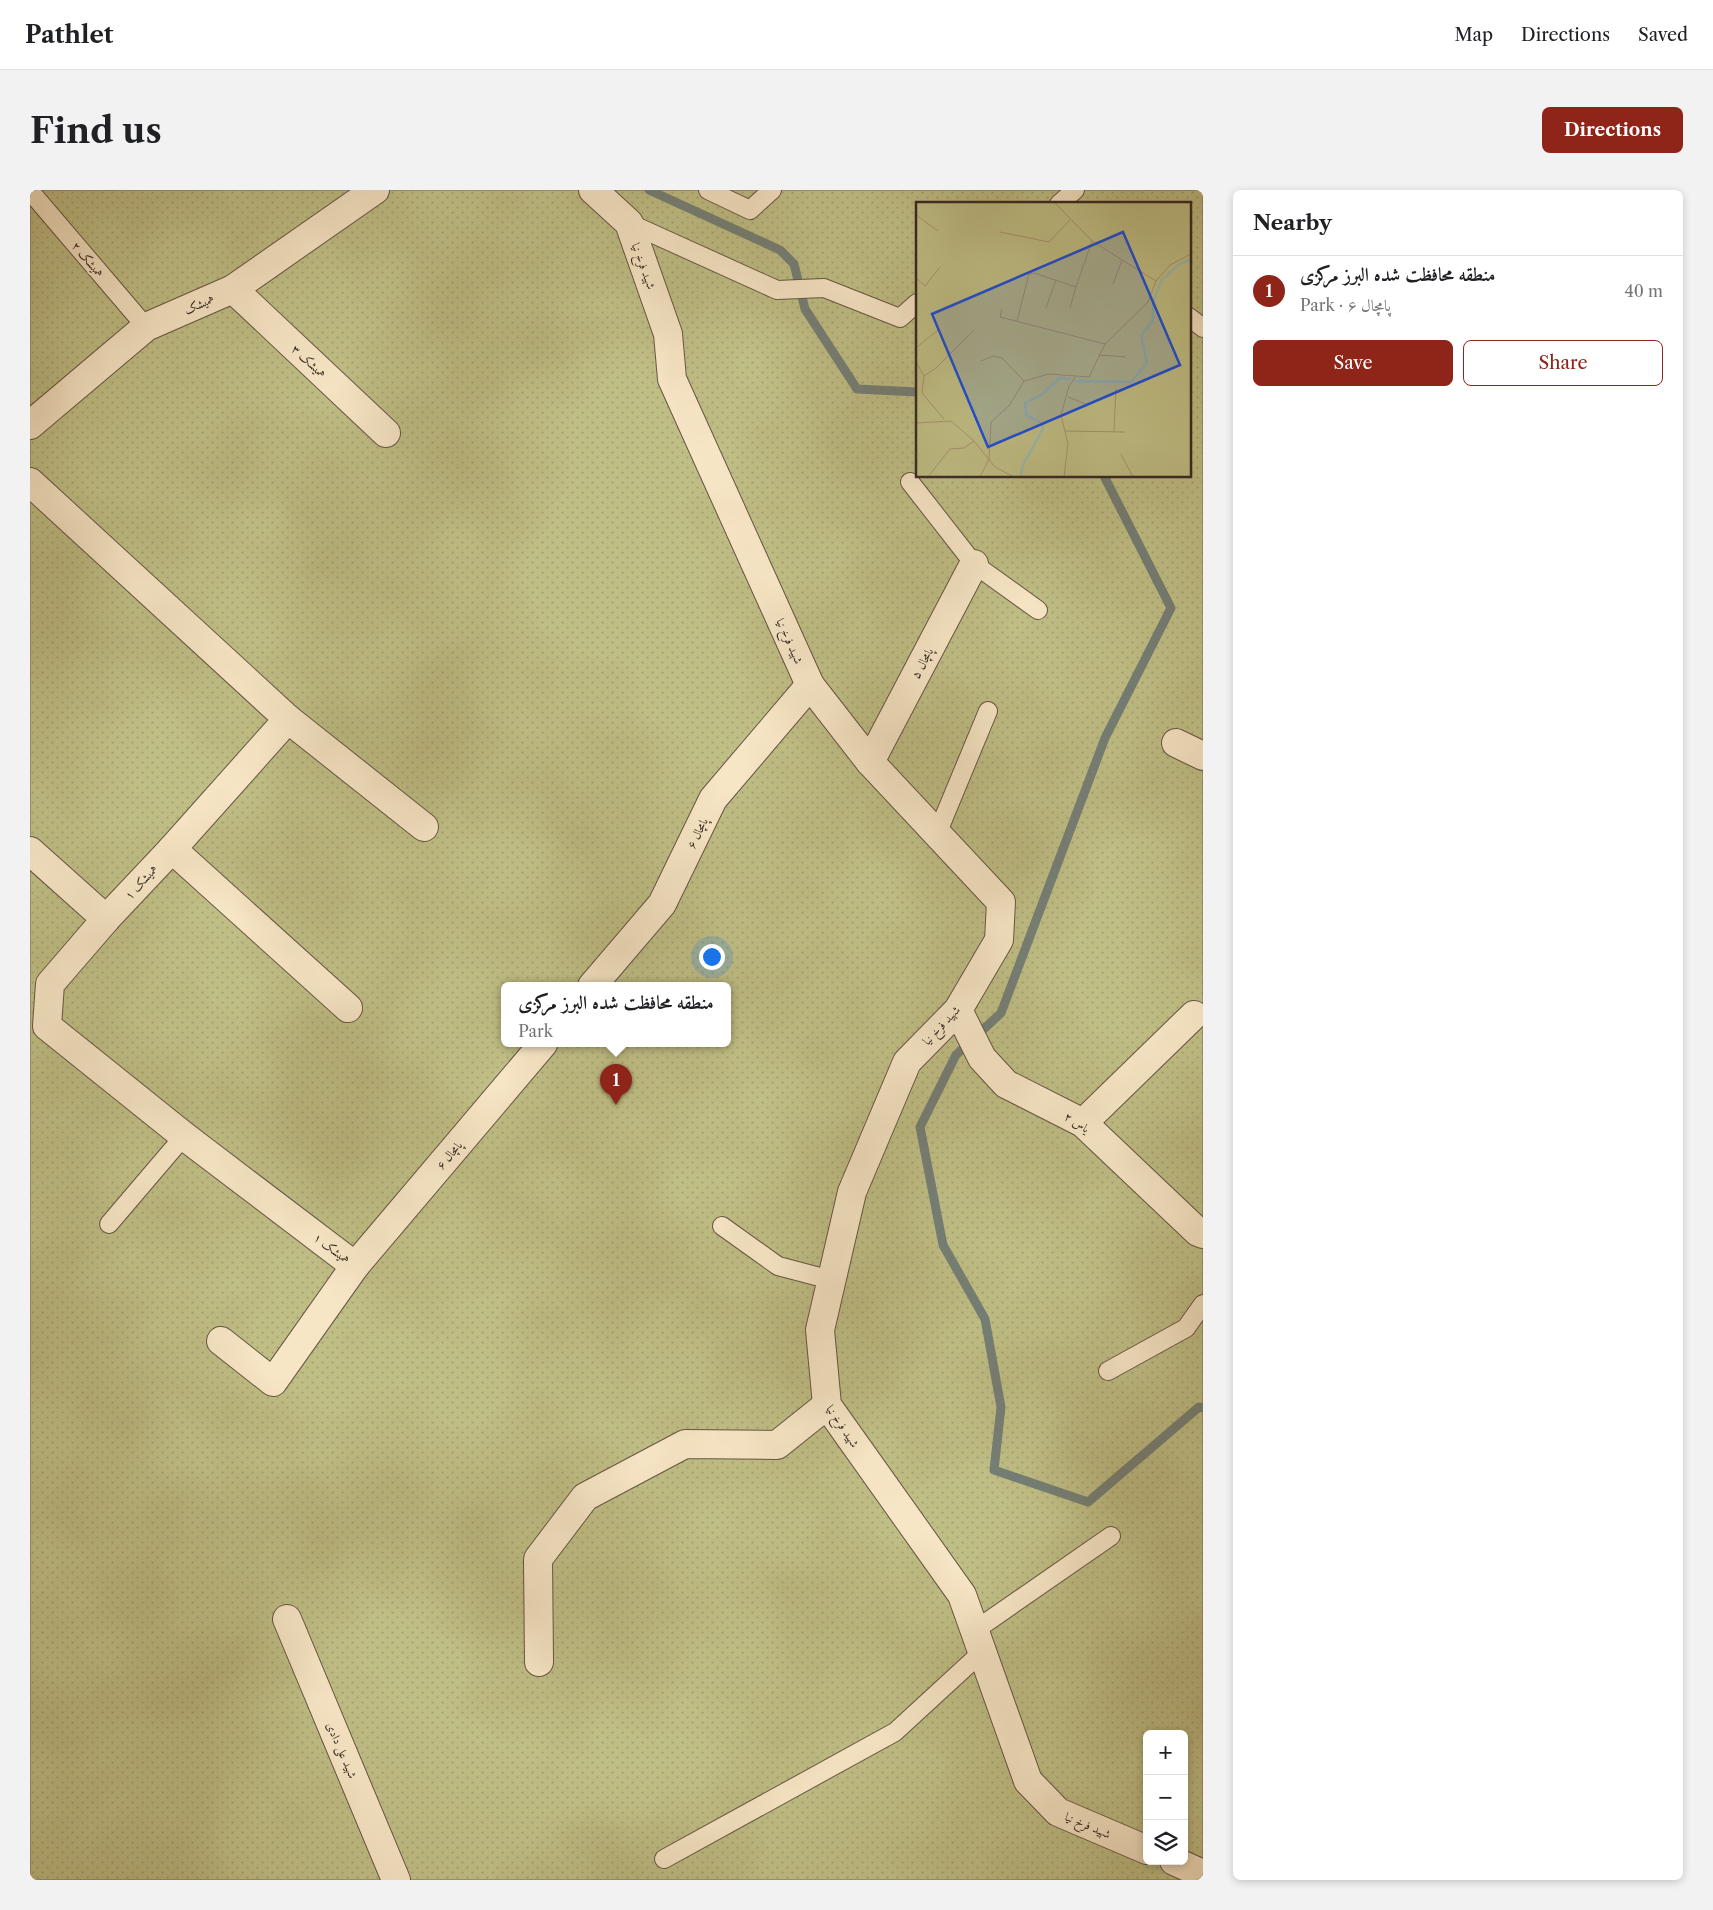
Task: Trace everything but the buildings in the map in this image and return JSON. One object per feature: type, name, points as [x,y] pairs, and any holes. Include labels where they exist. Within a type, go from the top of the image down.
[{"type":"street","name":"همیشک","points":[[30,425],[146,327],[233,289],[375,190]]},
{"type":"street","name":"شهید فرخ نیا","points":[[593,190],[629,223],[668,334],[672,379],[810,685],[870,762],[1001,902],[999,940],[962,1019],[907,1062],[852,1192],[820,1330],[827,1405],[962,1595],[1028,1781],[1058,1812],[1143,1848]]},
{"type":"street","name":"همیشک ۳","points":[[233,289],[386,433]]},
{"type":"street","points":[[30,482],[288,719],[424,826]]},
{"type":"street","name":"پامچال ۵","points":[[870,762],[974,564]]},
{"type":"street","name":"پامچال ۶","points":[[595,982],[662,904],[714,799],[810,685]]},
{"type":"street","name":"همیشک ۱","points":[[288,719],[172,849],[106,919],[50,984],[47,1026],[184,1136],[356,1266]]},
{"type":"street","points":[[1176,743],[1203,756]]},
{"type":"street","points":[[172,849],[348,1008]]},
{"type":"street","points":[[30,851],[106,919]]},
{"type":"street","points":[[1083,1123],[1194,1015]]},
{"type":"street","name":"یاس ۲","points":[[962,1019],[982,1058],[1006,1084],[1083,1123],[1198,1232],[1203,1234]]},
{"type":"street","name":"پامچال ۶","points":[[221,1341],[273,1382],[356,1266],[540,1047]]},
{"type":"street","points":[[539,1662],[538,1558],[585,1497],[685,1444],[777,1445],[827,1405]]},
{"type":"street","name":"شهید علی دادی","points":[[287,1619],[396,1880]]},
{"type":"street","points":[[1183,1865],[1203,1874]]},
{"type":"lane","points":[[708,190],[750,210],[772,190]]},
{"type":"lane","points":[[1060,202],[1075,190]]},
{"type":"lane","name":"همیشک ۲","points":[[30,191],[146,327]]},
{"type":"lane","points":[[629,223],[777,290],[824,288],[900,318],[916,304]]},
{"type":"lane","points":[[1190,318],[1203,328]]},
{"type":"lane","points":[[910,482],[974,564],[1038,610]]},
{"type":"lane","points":[[938,834],[988,711]]},
{"type":"lane","points":[[109,1224],[184,1136]]},
{"type":"lane","points":[[722,1226],[778,1266],[831,1280]]},
{"type":"lane","points":[[1108,1371],[1186,1328],[1203,1304]]},
{"type":"lane","points":[[664,1859],[895,1732],[978,1641],[1111,1536]]},
{"type":"shaded area","points":[[30,190],[1203,190],[1203,1880],[30,1880]]},
{"type":"waterway","points":[[649,190],[780,250],[794,264],[805,309],[857,389],[916,392]]},
{"type":"waterway","points":[[1105,478],[1171,608],[1105,738],[1001,1013],[956,1055],[920,1127],[943,1245],[985,1319],[1001,1407],[994,1470],[1088,1502],[1199,1407],[1203,1408]]},
{"type":"place","name":"منطقه محافظت شده البرز مرکزی","points":[[616,1105]]}]
